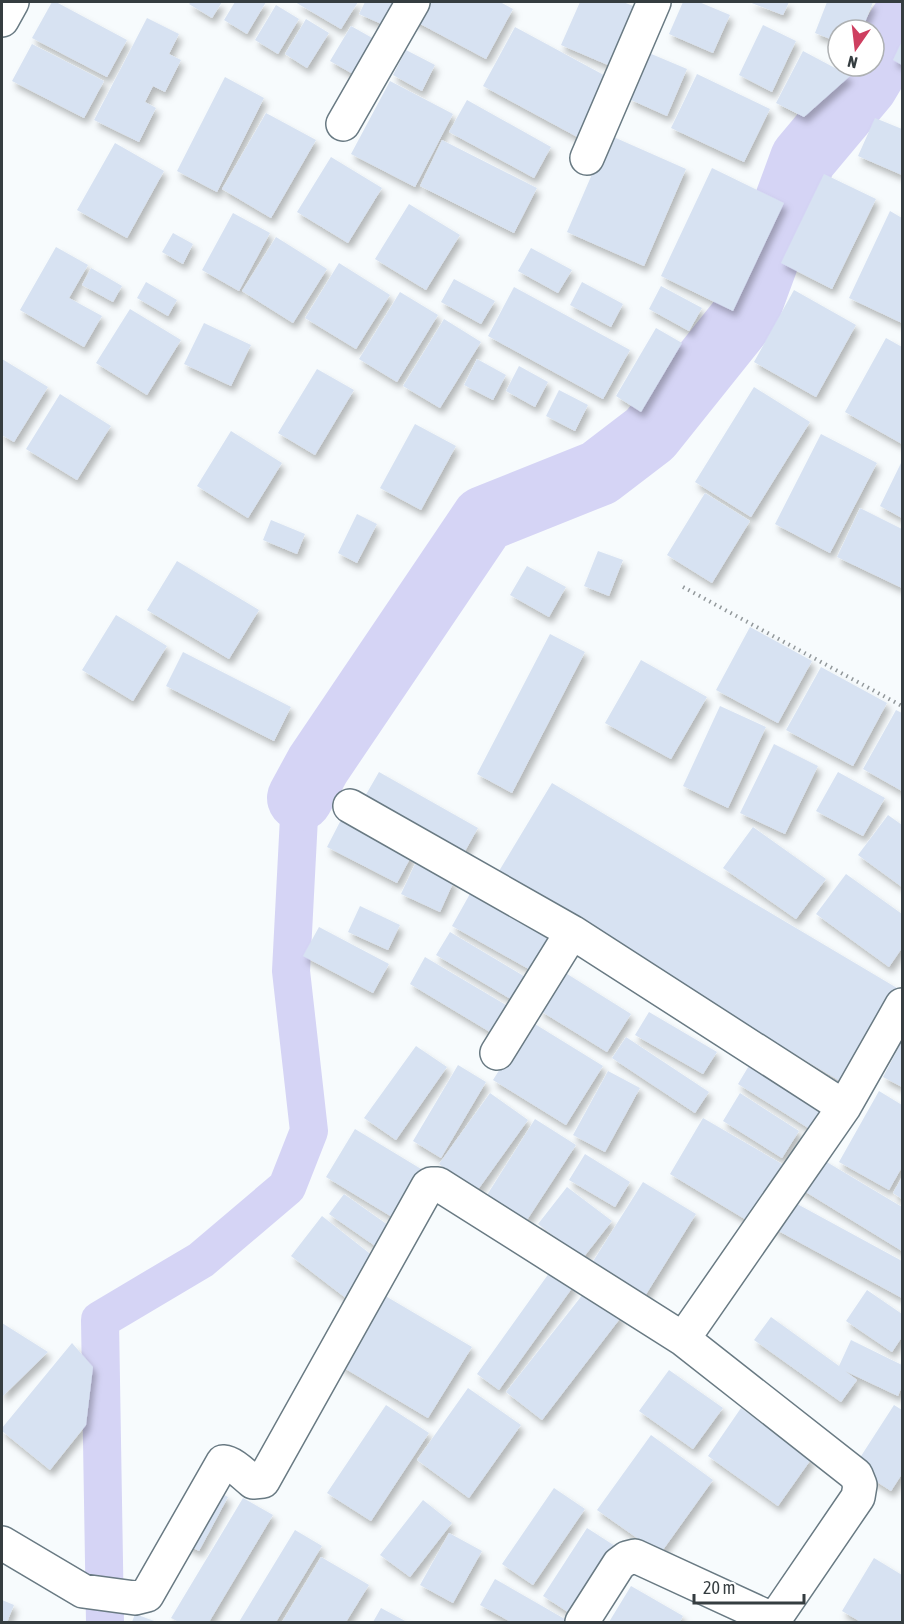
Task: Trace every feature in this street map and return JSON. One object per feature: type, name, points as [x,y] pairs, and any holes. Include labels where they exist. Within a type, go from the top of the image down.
[{"type":"street","points":[[2,20],[12,2]]},
{"type":"street","points":[[343,124],[413,2]]},
{"type":"street","points":[[587,158],[654,2]]},
{"type":"street","points":[[350,806],[572,932],[844,1107]]},
{"type":"street","points":[[497,1053],[572,932]]},
{"type":"street","points":[[682,1339],[844,1107],[903,1005]]},
{"type":"street","points":[[2,1543],[83,1591],[135,1598],[147,1595],[223,1462],[228,1462],[252,1482],[263,1481],[428,1186],[438,1184],[682,1339],[856,1475],[860,1485],[858,1497],[775,1621],[635,1556],[618,1564],[582,1623]]},
{"type":"path","points":[[683,587],[903,706]]},
{"type":"building","points":[[52,2],[56,2],[127,40],[107,77],[32,38]]},
{"type":"building","points":[[191,2],[222,2],[212,18],[189,4]]},
{"type":"building","points":[[235,2],[266,2],[247,34],[224,20]]},
{"type":"building","points":[[295,2],[358,2],[341,29]]},
{"type":"building","points":[[365,2],[396,3],[386,26],[359,14]]},
{"type":"building","points":[[420,2],[500,2],[513,9],[486,59],[411,19]]},
{"type":"building","points":[[580,2],[623,2],[641,9],[615,68],[561,45]]},
{"type":"building","points":[[683,2],[699,2],[730,15],[713,53],[669,34]]},
{"type":"building","points":[[749,2],[789,2],[783,15]]},
{"type":"building","points":[[827,2],[873,2],[867,18],[826,18],[826,37],[815,33]]},
{"type":"building","points":[[276,5],[299,19],[278,54],[255,40]]},
{"type":"building","points":[[147,18],[179,34],[169,54],[181,60],[165,92],[153,86],[145,102],[156,108],[139,142],[94,120]]},
{"type":"building","points":[[306,19],[329,33],[307,68],[285,54]]},
{"type":"building","points":[[763,25],[796,41],[772,92],[739,75]]},
{"type":"building","points":[[351,26],[374,39],[353,74],[330,61]]},
{"type":"building","points":[[515,27],[613,80],[581,139],[483,86]]},
{"type":"building","points":[[902,41],[902,65],[893,60]]},
{"type":"building","points":[[32,44],[104,81],[84,118],[12,81]]},
{"type":"building","points":[[406,50],[435,65],[422,91],[393,75]]},
{"type":"building","points":[[803,51],[826,63],[826,78],[848,78],[804,117],[776,103]]},
{"type":"building","points":[[649,53],[687,69],[667,116],[629,99]]},
{"type":"building","points":[[697,74],[770,109],[744,162],[671,128]]},
{"type":"building","points":[[225,77],[264,98],[217,192],[177,171]]},
{"type":"building","points":[[390,81],[453,114],[415,187],[351,154]]},
{"type":"building","points":[[467,100],[551,147],[534,178],[449,132]]},
{"type":"building","points":[[266,113],[316,140],[271,218],[222,189]]},
{"type":"building","points":[[875,118],[902,129],[902,175],[858,156]]},
{"type":"building","points":[[609,135],[686,169],[644,266],[567,232]]},
{"type":"building","points":[[442,140],[537,188],[514,233],[420,186]]},
{"type":"building","points":[[115,143],[164,171],[127,238],[77,210]]},
{"type":"building","points":[[331,157],[382,188],[348,243],[297,212]]},
{"type":"building","points":[[712,168],[784,203],[733,311],[661,276]]},
{"type":"building","points":[[824,174],[876,199],[832,289],[781,263]]},
{"type":"building","points":[[409,204],[460,235],[426,290],[375,259]]},
{"type":"building","points":[[890,211],[902,218],[902,323],[849,298]]},
{"type":"building","points":[[233,213],[270,233],[239,291],[202,270]]},
{"type":"building","points":[[173,233],[193,244],[183,264],[162,252]]},
{"type":"building","points":[[276,237],[327,269],[293,323],[242,291]]},
{"type":"building","points":[[56,247],[88,265],[69,298],[102,316],[84,347],[20,310]]},
{"type":"building","points":[[531,248],[572,270],[558,293],[518,271]]},
{"type":"building","points":[[339,263],[390,295],[356,349],[305,318]]},
{"type":"building","points":[[91,268],[122,286],[113,302],[82,285]]},
{"type":"building","points":[[454,279],[495,301],[481,324],[441,302]]},
{"type":"building","points":[[146,282],[177,300],[168,316],[137,298]]},
{"type":"building","points":[[582,282],[623,304],[611,327],[570,305]]},
{"type":"building","points":[[661,286],[702,308],[689,331],[649,309]]},
{"type":"building","points":[[514,287],[630,350],[603,399],[488,336]]},
{"type":"building","points":[[794,290],[856,325],[816,397],[754,362]]},
{"type":"building","points":[[400,292],[438,315],[397,382],[359,359]]},
{"type":"building","points":[[130,309],[181,340],[147,395],[96,363]]},
{"type":"building","points":[[444,319],[481,342],[440,408],[403,386]]},
{"type":"building","points":[[204,323],[251,345],[231,386],[184,364]]},
{"type":"building","points":[[656,328],[682,343],[641,412],[616,396]]},
{"type":"building","points":[[886,338],[902,347],[902,444],[845,412]]},
{"type":"building","points":[[2,359],[48,387],[14,442],[2,435]]},
{"type":"building","points":[[477,359],[506,375],[493,400],[464,385]]},
{"type":"building","points":[[519,366],[548,382],[535,407],[506,391]]},
{"type":"building","points":[[317,369],[354,390],[315,455],[278,433]]},
{"type":"building","points":[[754,387],[810,422],[751,517],[695,482]]},
{"type":"building","points":[[559,390],[588,405],[575,431],[546,416]]},
{"type":"building","points":[[60,394],[111,426],[77,480],[26,449]]},
{"type":"building","points":[[415,424],[456,446],[421,510],[380,488]]},
{"type":"building","points":[[231,431],[282,463],[248,518],[197,486]]},
{"type":"building","points":[[821,434],[877,463],[830,553],[775,524]]},
{"type":"building","points":[[902,461],[902,518],[880,506]]},
{"type":"building","points":[[705,493],[750,521],[712,583],[667,555]]},
{"type":"building","points":[[860,508],[902,529],[902,588],[837,557]]},
{"type":"building","points":[[357,514],[377,524],[357,563],[338,553]]},
{"type":"building","points":[[271,520],[305,534],[297,554],[263,540]]},
{"type":"building","points":[[598,551],[623,560],[609,596],[584,586]]},
{"type":"building","points":[[177,561],[259,610],[229,659],[147,610]]},
{"type":"building","points":[[527,566],[566,587],[549,617],[510,595]]},
{"type":"building","points":[[116,615],[167,646],[133,701],[82,670]]},
{"type":"building","points":[[750,627],[812,661],[778,723],[716,690]]},
{"type":"building","points":[[550,634],[585,652],[512,793],[477,774]]},
{"type":"building","points":[[183,652],[291,707],[274,741],[166,686]]},
{"type":"building","points":[[641,660],[707,697],[671,759],[605,723]]},
{"type":"building","points":[[821,667],[887,703],[853,766],[786,730]]},
{"type":"building","points":[[720,706],[766,727],[728,808],[683,786]]},
{"type":"building","points":[[896,710],[902,713],[902,791],[863,769]]},
{"type":"building","points":[[774,744],[818,766],[785,834],[740,813]]},
{"type":"building","points":[[379,772],[478,828],[460,860],[360,805]]},
{"type":"building","points":[[838,772],[885,798],[863,836],[816,811]]},
{"type":"building","points":[[552,783],[902,991],[845,1084],[496,876]]},
{"type":"building","points":[[888,815],[902,825],[902,887],[858,855]]},
{"type":"building","points":[[343,816],[413,853],[397,883],[327,847]]},
{"type":"building","points":[[753,827],[826,879],[796,919],[723,868]]},
{"type":"building","points":[[415,864],[454,881],[440,912],[401,894]]},
{"type":"building","points":[[846,874],[902,914],[902,948],[889,967],[816,914]]},
{"type":"building","points":[[471,892],[554,938],[534,972],[452,926]]},
{"type":"building","points":[[360,906],[400,925],[388,950],[348,932]]},
{"type":"building","points":[[319,927],[389,964],[373,993],[303,956]]},
{"type":"building","points":[[450,932],[527,978],[514,1001],[436,955]]},
{"type":"building","points":[[425,957],[511,1008],[495,1035],[410,984]]},
{"type":"building","points":[[564,972],[631,1014],[607,1052],[539,1010]]},
{"type":"building","points":[[649,1012],[717,1052],[703,1074],[635,1035]]},
{"type":"building","points":[[530,1021],[603,1066],[566,1125],[493,1080]]},
{"type":"building","points":[[626,1037],[709,1092],[695,1113],[612,1058]]},
{"type":"building","points":[[902,1041],[902,1087],[883,1077]]},
{"type":"building","points":[[416,1046],[447,1067],[396,1140],[364,1118]]},
{"type":"building","points":[[753,1059],[829,1106],[813,1131],[738,1084]]},
{"type":"building","points":[[458,1065],[486,1082],[441,1158],[413,1141]]},
{"type":"building","points":[[608,1071],[640,1088],[605,1152],[573,1135]]},
{"type":"building","points":[[879,1091],[902,1105],[902,1167],[889,1190],[839,1162]]},
{"type":"building","points":[[490,1093],[528,1120],[477,1191],[439,1164]]},
{"type":"building","points":[[740,1093],[799,1131],[782,1158],[723,1121]]},
{"type":"building","points":[[703,1118],[782,1164],[748,1221],[670,1174]]},
{"type":"building","points":[[535,1119],[576,1145],[527,1220],[487,1195]]},
{"type":"building","points":[[355,1129],[426,1172],[397,1220],[326,1177]]},
{"type":"building","points":[[585,1154],[630,1182],[615,1207],[569,1180]]},
{"type":"building","points":[[815,1155],[902,1207],[902,1251],[796,1186]]},
{"type":"building","points":[[902,1177],[902,1199],[893,1193]]},
{"type":"building","points":[[643,1182],[696,1214],[645,1296],[592,1263]]},
{"type":"building","points":[[567,1187],[612,1221],[583,1258],[538,1224]]},
{"type":"building","points":[[344,1194],[395,1230],[381,1250],[329,1214]]},
{"type":"building","points":[[788,1199],[902,1261],[902,1298],[773,1228]]},
{"type":"building","points":[[322,1216],[378,1260],[347,1299],[291,1256]]},
{"type":"building","points":[[552,1269],[575,1284],[499,1390],[477,1374]]},
{"type":"building","points":[[587,1289],[622,1316],[542,1420],[506,1392]]},
{"type":"building","points":[[867,1290],[902,1314],[902,1337],[892,1352],[846,1321]]},
{"type":"building","points":[[382,1294],[472,1347],[428,1418],[339,1365]]},
{"type":"building","points":[[771,1317],[839,1366],[851,1340],[902,1365],[902,1386],[898,1396],[845,1371],[857,1380],[841,1402],[754,1340]]},
{"type":"building","points":[[2,1323],[48,1352],[2,1397]]},
{"type":"building","points":[[72,1343],[93,1367],[86,1425],[50,1470],[2,1431],[2,1428]]},
{"type":"building","points":[[669,1370],[723,1408],[693,1449],[639,1411]]},
{"type":"building","points":[[468,1388],[521,1425],[469,1498],[417,1460]]},
{"type":"building","points":[[386,1405],[429,1433],[371,1521],[327,1493]]},
{"type":"building","points":[[894,1405],[902,1410],[902,1474],[891,1491],[854,1467]]},
{"type":"building","points":[[741,1408],[812,1458],[778,1506],[708,1456]]},
{"type":"building","points":[[651,1435],[713,1480],[660,1554],[597,1510]]},
{"type":"building","points":[[211,1488],[228,1497],[199,1551],[183,1543]]},
{"type":"building","points":[[554,1488],[585,1509],[533,1585],[502,1564]]},
{"type":"building","points":[[243,1498],[273,1515],[209,1622],[179,1622],[171,1618]]},
{"type":"building","points":[[423,1500],[452,1523],[410,1577],[380,1555]]},
{"type":"building","points":[[587,1528],[615,1546],[571,1614],[543,1596]]},
{"type":"building","points":[[295,1530],[322,1546],[276,1622],[239,1622]]},
{"type":"building","points":[[449,1533],[482,1551],[453,1603],[420,1585]]},
{"type":"building","points":[[321,1557],[369,1585],[346,1622],[282,1622]]},
{"type":"building","points":[[874,1558],[902,1575],[902,1622],[861,1622],[842,1611]]},
{"type":"building","points":[[495,1579],[570,1622],[511,1622],[480,1605]]},
{"type":"building","points":[[631,1586],[683,1616],[680,1622],[609,1622]]},
{"type":"building","points":[[2,1600],[14,1605],[7,1622],[2,1622]]},
{"type":"building","points":[[381,1608],[407,1622],[373,1622]]},
{"type":"building","points":[[135,1614],[157,1622],[132,1622]]},
{"type":"waterway","points":[[300,798],[318,765],[484,519],[599,473],[650,434],[746,314],[803,159],[865,85],[902,23]]},
{"type":"waterway","points":[[105,1622],[100,1320],[201,1260],[287,1187],[309,1131],[291,971],[300,798]]}]
